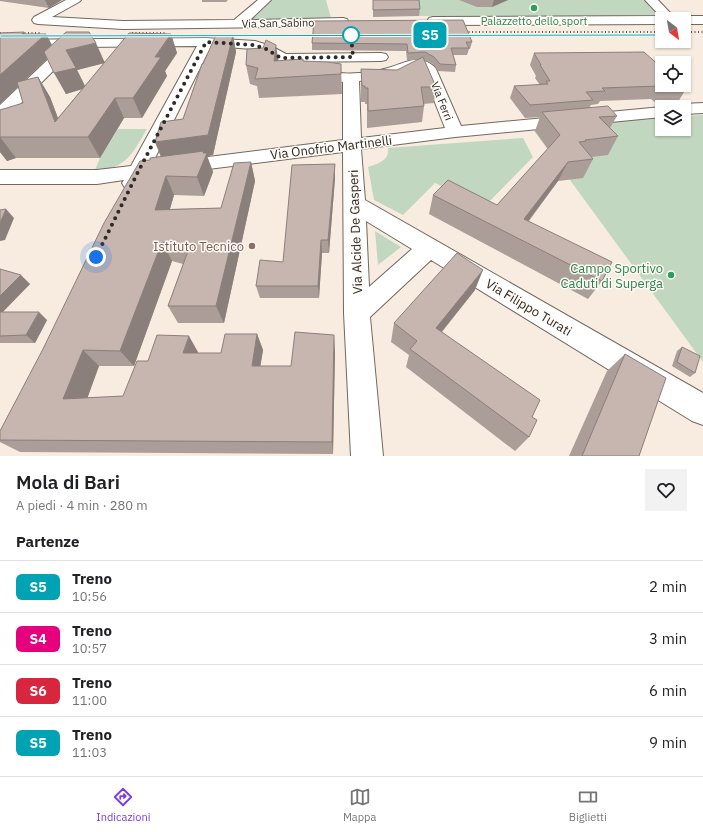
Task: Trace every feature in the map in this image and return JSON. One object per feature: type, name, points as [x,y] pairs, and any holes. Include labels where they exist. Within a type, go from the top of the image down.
[{"type":"street","name":"Via San Sabino","points":[[75,0],[38,20],[124,25],[353,22]]},
{"type":"street","points":[[237,24],[265,0]]},
{"type":"street","points":[[651,0],[663,12]]},
{"type":"street","points":[[423,21],[655,20]]},
{"type":"street","points":[[691,20],[703,20]]},
{"type":"street","points":[[124,200],[206,42]]},
{"type":"street","points":[[0,44],[206,42],[254,45],[266,49],[302,69],[325,75],[351,78]]},
{"type":"street","points":[[0,114],[74,43]]},
{"type":"street","points":[[281,58],[381,56]]},
{"type":"street","name":"Via Ferri","points":[[351,78],[389,73],[415,64],[422,65],[430,69],[455,132]]},
{"type":"street","name":"Via Alcide De Gasperi","points":[[351,78],[357,314],[367,456]]},
{"type":"street","points":[[691,109],[703,108]]},
{"type":"street","name":"Via Onofrio Martinelli","points":[[0,176],[97,177],[455,132],[655,113]]},
{"type":"street","name":"Via Filippo Turati","points":[[355,204],[430,247],[703,410]]},
{"type":"street","name":"Via Alcide De Gasperi","points":[[357,314],[430,247]]},
{"type":"green space","points":[[272,0],[326,0],[331,18],[248,21]]},
{"type":"green space","name":"Palazzetto dello sport","points":[[414,0],[645,0],[655,12],[655,16],[416,16]]},
{"type":"green space","name":"Campo Sportivo Caduti di Superga","points":[[703,115],[703,362],[532,128],[655,119],[655,136],[691,136],[691,116]]},
{"type":"green space","points":[[118,129],[147,129],[127,159],[114,167],[94,172],[100,158]]},
{"type":"green space","points":[[523,138],[533,157],[484,207],[435,183],[403,215],[374,200],[368,167],[382,161],[387,156],[388,148]]},
{"type":"green space","points":[[375,231],[401,247],[378,265]]},
{"type":"building","points":[[373,0],[419,0],[420,9],[373,10]]},
{"type":"building","points":[[463,20],[472,42],[466,42],[469,48],[451,48],[456,65],[440,64],[434,57],[425,52],[408,53],[407,44],[312,43],[314,21]]},
{"type":"building","points":[[24,32],[22,34],[46,34],[0,75],[0,33]]},
{"type":"building","points":[[66,32],[89,32],[96,43],[66,50],[76,68],[54,73],[44,52]]},
{"type":"building","points":[[129,33],[171,34],[155,57],[161,57],[133,98],[115,98],[88,137],[0,137],[0,110],[23,103],[17,82],[38,77],[55,122]]},
{"type":"building","points":[[216,35],[233,35],[208,135],[155,142],[161,122],[183,119],[202,64]]},
{"type":"building","points":[[266,40],[276,45],[274,61],[303,59],[303,61],[341,64],[341,74],[255,79],[258,68],[246,65],[247,49],[263,48]]},
{"type":"building","points":[[644,52],[655,62],[655,86],[602,88],[605,91],[586,92],[593,100],[530,105],[514,86],[548,84],[546,81],[550,81],[534,53]]},
{"type":"building","points":[[423,57],[436,87],[421,87],[424,106],[368,111],[368,88],[362,86],[361,69],[397,70]]},
{"type":"building","points":[[608,106],[617,116],[599,117],[618,136],[579,142],[593,159],[568,162],[524,219],[612,262],[602,281],[433,195],[448,180],[497,205],[560,135],[542,112]]},
{"type":"building","points":[[204,151],[203,153],[207,153],[197,177],[166,176],[155,210],[221,208],[234,163],[251,162],[216,306],[168,306],[188,251],[162,242],[120,351],[83,350],[63,399],[123,396],[137,361],[148,361],[157,335],[189,336],[183,353],[221,353],[225,334],[257,334],[252,366],[291,366],[295,332],[334,335],[332,442],[0,440],[0,431],[43,349],[104,223],[140,161],[150,160],[150,158]]},
{"type":"building","points":[[335,164],[328,240],[321,240],[318,286],[256,286],[260,260],[283,262],[292,165]]},
{"type":"building","points":[[6,209],[0,223],[0,210]]},
{"type":"building","points":[[457,253],[483,270],[436,328],[540,400],[532,417],[537,420],[529,437],[410,349],[417,341],[394,323]]},
{"type":"building","points":[[0,269],[21,275],[0,296]]},
{"type":"building","points":[[0,312],[39,312],[26,335],[0,336]]},
{"type":"building","points":[[682,347],[700,356],[695,373],[677,362]]},
{"type":"building","points":[[625,354],[666,378],[639,456],[582,456]]},
{"type":"railway","points":[[458,32],[655,32]]},
{"type":"railway","points":[[691,32],[703,32]]},
{"type":"railway","points":[[0,33],[42,33]]},
{"type":"railway","points":[[132,33],[166,33]]},
{"type":"railway","points":[[160,36],[324,35]]},
{"type":"railway","points":[[36,36],[138,36]]},
{"type":"train","name":"S5","points":[[0,36],[655,35]]},
{"type":"place","name":"Palazzetto dello sport","points":[[534,8]]},
{"type":"place","name":"Istituto Tecnico","points":[[252,246]]},
{"type":"place","name":"Campo Sportivo Caduti di Superga","points":[[671,275]]},
{"type":"route","points":[[96,257],[138,172],[206,42],[254,45],[266,49],[281,58],[353,57],[351,35]]}]
